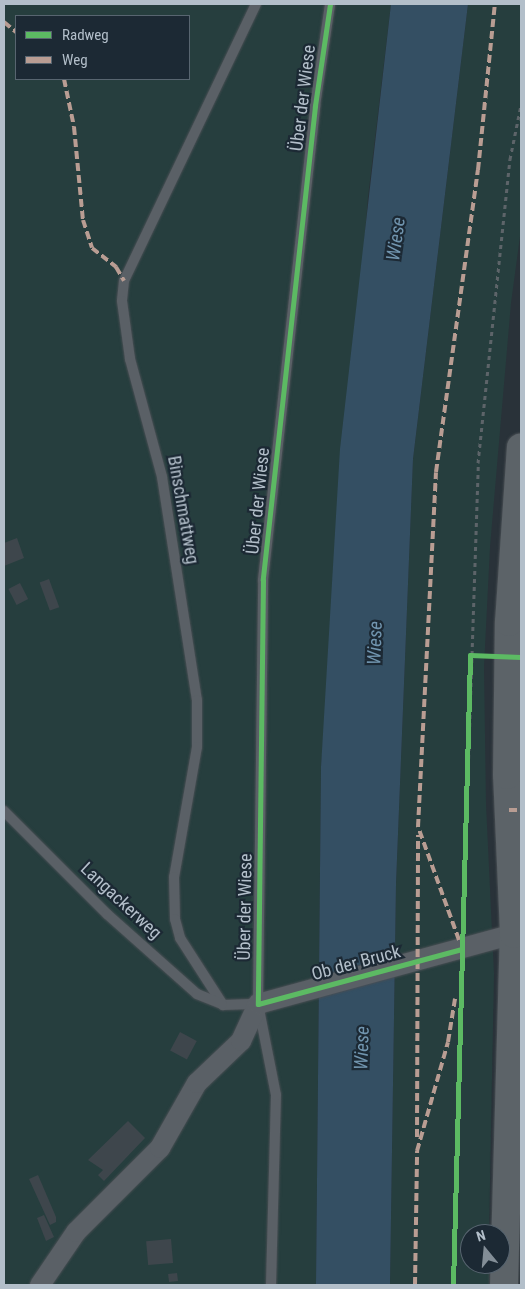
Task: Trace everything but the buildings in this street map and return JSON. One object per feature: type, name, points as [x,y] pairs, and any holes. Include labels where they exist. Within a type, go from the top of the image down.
[{"type":"main road","points":[[504,1285],[514,934],[507,775],[509,622],[521,447]]},
{"type":"street","name":"Ob der Bruck","points":[[266,1002],[514,934]]},
{"type":"street","points":[[40,1285],[76,1232],[160,1148],[197,1083],[241,1041],[266,1002]]},
{"type":"lane","name":"Binschmattweg","points":[[223,1005],[180,938],[175,919],[174,877],[197,747],[197,700],[162,477],[130,359],[122,301],[124,281],[256,4]]},
{"type":"lane","name":"Über der Wiese","points":[[271,1285],[276,1095],[266,1002],[264,580],[315,106],[330,4]]},
{"type":"lane","name":"Langackerweg","points":[[4,811],[107,914],[197,994],[223,1005]]},
{"type":"lane","points":[[223,1005],[266,1002]]},
{"type":"path","points":[[458,950],[478,462],[510,159],[521,105]]},
{"type":"green space","points":[[4,4],[391,4],[368,197],[321,767],[316,1285],[4,1285]]},
{"type":"green space","points":[[468,4],[521,4],[521,229],[511,303],[490,547],[484,667],[486,804],[494,974],[489,1224],[460,1224],[460,1274],[489,1274],[489,1285],[390,1285],[396,884],[413,459]]},
{"type":"water","name":"Wiese","points":[[391,4],[468,4],[413,459],[396,884],[390,1285],[316,1285],[321,767],[340,449]]},
{"type":"marked path","points":[[459,940],[418,827],[436,472],[478,170],[495,4]]},
{"type":"marked path","points":[[4,22],[15,31]]},
{"type":"marked path","points":[[64,80],[74,127],[83,220],[92,248],[116,267],[124,281]]},
{"type":"marked path","points":[[509,810],[521,810]]},
{"type":"marked path","points":[[417,1137],[418,835]]},
{"type":"marked path","points":[[415,1285],[417,1151],[448,1042],[455,999]]},
{"type":"cycle path","points":[[330,4],[315,106],[263,580],[258,1004],[462,949]]},
{"type":"cycle path","points":[[453,1285],[470,655],[521,657]]}]
